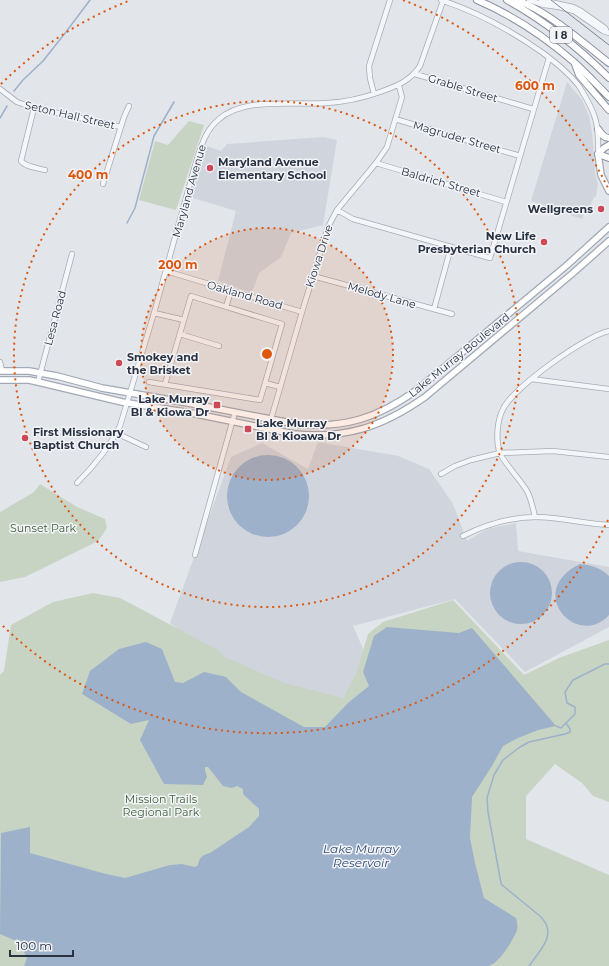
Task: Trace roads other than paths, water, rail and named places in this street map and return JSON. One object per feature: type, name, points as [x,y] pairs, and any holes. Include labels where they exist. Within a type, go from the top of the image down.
[{"type":"highway","name":"I 8","points":[[477,0],[514,19],[538,34],[575,63],[609,97]]},
{"type":"highway","name":"I 8","points":[[507,0],[540,19],[556,31],[588,57],[609,78]]},
{"type":"highway","points":[[517,0],[556,22],[580,39],[609,63]]},
{"type":"highway","points":[[575,63],[579,75],[609,110]]},
{"type":"highway","points":[[598,129],[606,138],[609,138]]},
{"type":"highway","points":[[609,146],[604,148],[598,154],[609,158]]},
{"type":"main road","points":[[598,154],[601,175],[609,190]]},
{"type":"main road","name":"Lake Murray Boulevard","points":[[1,371],[29,371],[57,376],[130,394],[296,424],[328,425],[353,422],[370,417],[402,400],[418,389],[566,266],[609,227]]},
{"type":"main road","name":"Lake Murray Boulevard","points":[[0,380],[29,380],[127,403],[233,421],[294,434],[336,435],[357,431],[374,426],[407,410],[425,397],[609,241]]},
{"type":"main road","points":[[566,266],[574,272]]},
{"type":"main road","points":[[513,310],[520,318]]},
{"type":"street","points":[[374,94],[369,66],[390,0]]},
{"type":"street","points":[[442,0],[468,10],[510,31],[564,69],[578,85],[590,104],[596,118],[598,129],[598,154]]},
{"type":"street","name":"Maryland Avenue","points":[[77,483],[99,459],[120,426],[154,313],[196,162],[206,134],[218,120],[233,109],[245,106],[346,101],[399,86],[415,74],[420,66],[442,0]]},
{"type":"street","points":[[529,0],[544,5],[574,11],[602,31],[608,33]]},
{"type":"street","points":[[541,0],[565,4],[577,8],[605,28],[608,33]]},
{"type":"street","points":[[337,210],[353,219],[490,258],[549,58]]},
{"type":"street","name":"Grable Street","points":[[415,74],[533,109]]},
{"type":"street","name":"Kiowa Drive","points":[[271,419],[323,240],[331,220],[337,210],[376,163],[387,147],[402,97],[399,86]]},
{"type":"street","name":"Seton Hall Street","points":[[0,89],[17,102],[34,108],[121,127]]},
{"type":"street","points":[[103,184],[129,106]]},
{"type":"street","points":[[34,108],[21,161],[28,165],[45,170]]},
{"type":"street","name":"Magruder Street","points":[[395,119],[520,156]]},
{"type":"street","name":"Baldrich Street","points":[[376,163],[506,202]]},
{"type":"street","points":[[434,309],[451,247]]},
{"type":"street","name":"Lesa Road","points":[[38,382],[72,254]]},
{"type":"street","name":"Oakland Road","points":[[166,271],[302,312]]},
{"type":"street","name":"Melody Lane","points":[[313,276],[452,314]]},
{"type":"street","points":[[226,307],[231,291]]},
{"type":"street","points":[[149,382],[260,400],[282,324],[191,296],[165,384]]},
{"type":"street","points":[[154,313],[184,320]]},
{"type":"street","points":[[535,517],[527,491],[500,453],[497,435],[503,409],[531,379],[566,352],[595,335],[609,330]]},
{"type":"street","points":[[180,334],[219,346]]},
{"type":"street","points":[[0,362],[1,371]]},
{"type":"street","points":[[531,379],[609,389]]},
{"type":"street","points":[[265,382],[280,387]]},
{"type":"street","points":[[195,555],[235,412]]},
{"type":"street","points":[[116,433],[146,448]]},
{"type":"street","points":[[441,474],[455,466],[471,460],[500,453],[553,451],[609,457]]},
{"type":"street","points":[[463,536],[478,528],[504,520],[535,517],[609,525]]},
{"type":"water","points":[[260,455],[276,455],[291,462],[302,473],[309,488],[309,504],[306,512],[297,525],[284,534],[276,537],[260,537],[245,530],[234,519],[227,504],[227,488],[234,473],[245,462]]},
{"type":"water","points":[[521,562],[533,564],[543,571],[550,581],[552,593],[550,605],[543,615],[533,622],[521,624],[509,622],[499,615],[492,605],[490,593],[492,581],[499,571],[509,564]]},
{"type":"water","points":[[580,564],[596,567],[609,576],[609,615],[596,624],[583,626],[571,621],[562,613],[556,601],[556,588],[564,575]]},
{"type":"water","name":"Lake Murray Reservoir","points":[[387,627],[459,633],[472,628],[556,726],[538,730],[503,746],[472,797],[470,838],[484,898],[516,918],[517,922],[517,930],[513,939],[501,957],[492,965],[488,966],[24,966],[27,958],[19,942],[0,934],[1,833],[30,827],[30,853],[125,878],[170,865],[182,864],[195,867],[198,865],[199,860],[202,857],[249,827],[259,816],[259,809],[243,794],[243,789],[237,786],[232,788],[223,786],[208,767],[205,767],[207,777],[203,785],[164,784],[140,740],[149,720],[131,724],[82,694],[90,671],[119,649],[146,642],[162,649],[175,682],[183,683],[204,672],[226,677],[241,692],[304,727],[325,727],[349,702],[369,686],[363,672],[374,636]]},
{"type":"waterway","points":[[14,91],[43,61],[90,0]]},
{"type":"waterway","points":[[127,223],[135,208],[154,136],[174,102]]},
{"type":"waterway","points":[[0,118],[7,106]]},
{"type":"waterway","points":[[556,726],[561,728],[575,714],[575,707],[567,703],[565,692],[573,680],[605,664],[609,664]]},
{"type":"waterway","points":[[501,883],[488,812],[487,798],[494,775],[503,760],[520,747],[529,742],[570,732],[570,729],[566,723]]},
{"type":"waterway","points":[[501,883],[540,916],[548,929],[548,936],[542,948],[529,966]]},
{"type":"tram line","points":[[551,0],[609,45]]},
{"type":"place","name":"Maryland Avenue Elementary School","points":[[210,168]]},
{"type":"place","name":"Wellgreens","points":[[601,209]]},
{"type":"place","name":"New Life Presbyterian Church","points":[[544,242]]},
{"type":"place","name":"Smokey and the Brisket","points":[[119,363]]},
{"type":"place","name":"Lake Murray Bl & Kiowa Dr","points":[[217,405]]},
{"type":"place","name":"Lake Murray Bl & Kioawa Dr","points":[[248,429]]},
{"type":"place","name":"First Missionary Baptist Church","points":[[25,438]]},
{"type":"park label","name":"Sunset Park","points":[[43,528]]},
{"type":"park label","name":"Mission Trails Regional Park","points":[[161,805]]}]
